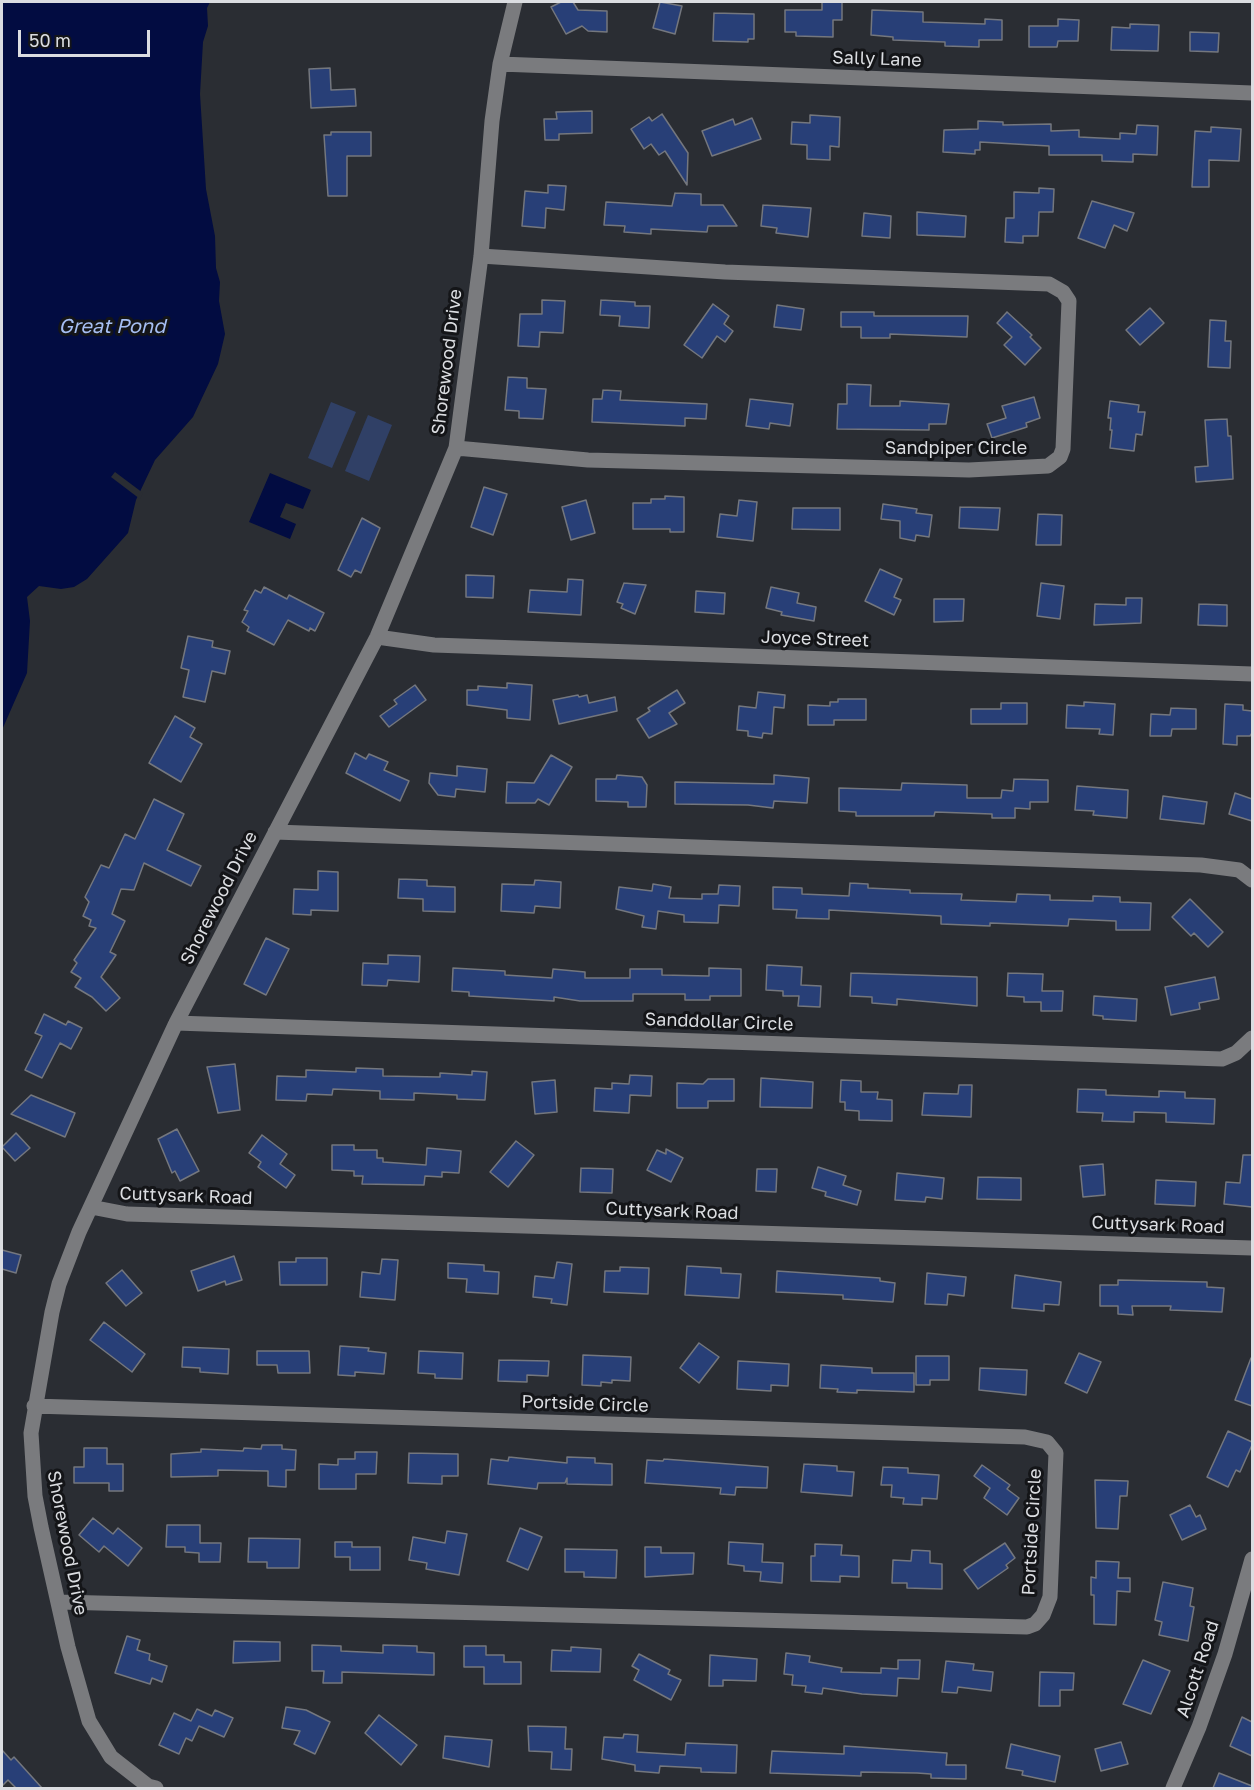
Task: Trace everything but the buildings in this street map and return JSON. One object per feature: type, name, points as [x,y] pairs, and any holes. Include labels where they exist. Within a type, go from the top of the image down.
[{"type":"street","name":"Shorewood Drive","points":[[156,1788],[148,1786],[111,1757],[89,1722],[68,1647],[35,1496],[32,1433],[34,1406],[59,1284],[91,1207],[176,1023],[377,637],[456,448],[481,256],[492,121],[500,64],[515,2]]},
{"type":"street","name":"Sally Lane","points":[[500,64],[1252,93]]},
{"type":"street","name":"Sandpiper Circle","points":[[456,448],[588,460],[969,470],[1048,466],[1060,457],[1063,449],[1069,301],[1063,292],[1049,284],[725,272],[481,256]]},
{"type":"street","name":"Joyce Street","points":[[377,637],[434,645],[1252,674]]},
{"type":"street","points":[[275,832],[1202,865],[1239,870],[1252,880]]},
{"type":"street","name":"Sanddollar Circle","points":[[176,1023],[1222,1059],[1236,1053],[1252,1038]]},
{"type":"street","name":"Cuttysark Road","points":[[91,1207],[108,1212],[139,1215],[1252,1248]]},
{"type":"street","name":"Portside Circle","points":[[34,1406],[1025,1437],[1047,1442],[1056,1453],[1050,1597],[1043,1615],[1035,1624],[1027,1627],[59,1602]]},
{"type":"street","name":"Alcott Road","points":[[1173,1788],[1199,1727],[1221,1665],[1252,1559]]},
{"type":"shaded area","points":[[331,402],[356,412],[332,468],[308,458]]},
{"type":"shaded area","points":[[368,415],[392,425],[369,481],[345,471]]},
{"type":"water","name":"Great Pond","points":[[2,2],[210,2],[207,8],[208,26],[203,42],[200,94],[206,189],[215,236],[216,268],[220,282],[219,301],[225,334],[218,364],[193,417],[155,460],[136,500],[128,533],[87,579],[74,587],[61,589],[39,586],[27,597],[30,621],[27,673],[2,730]]},
{"type":"water","points":[[270,473],[311,490],[303,509],[286,503],[280,517],[296,524],[290,539],[249,522]]},
{"type":"pier","points":[[115,472],[143,493],[140,499],[111,477]]}]
